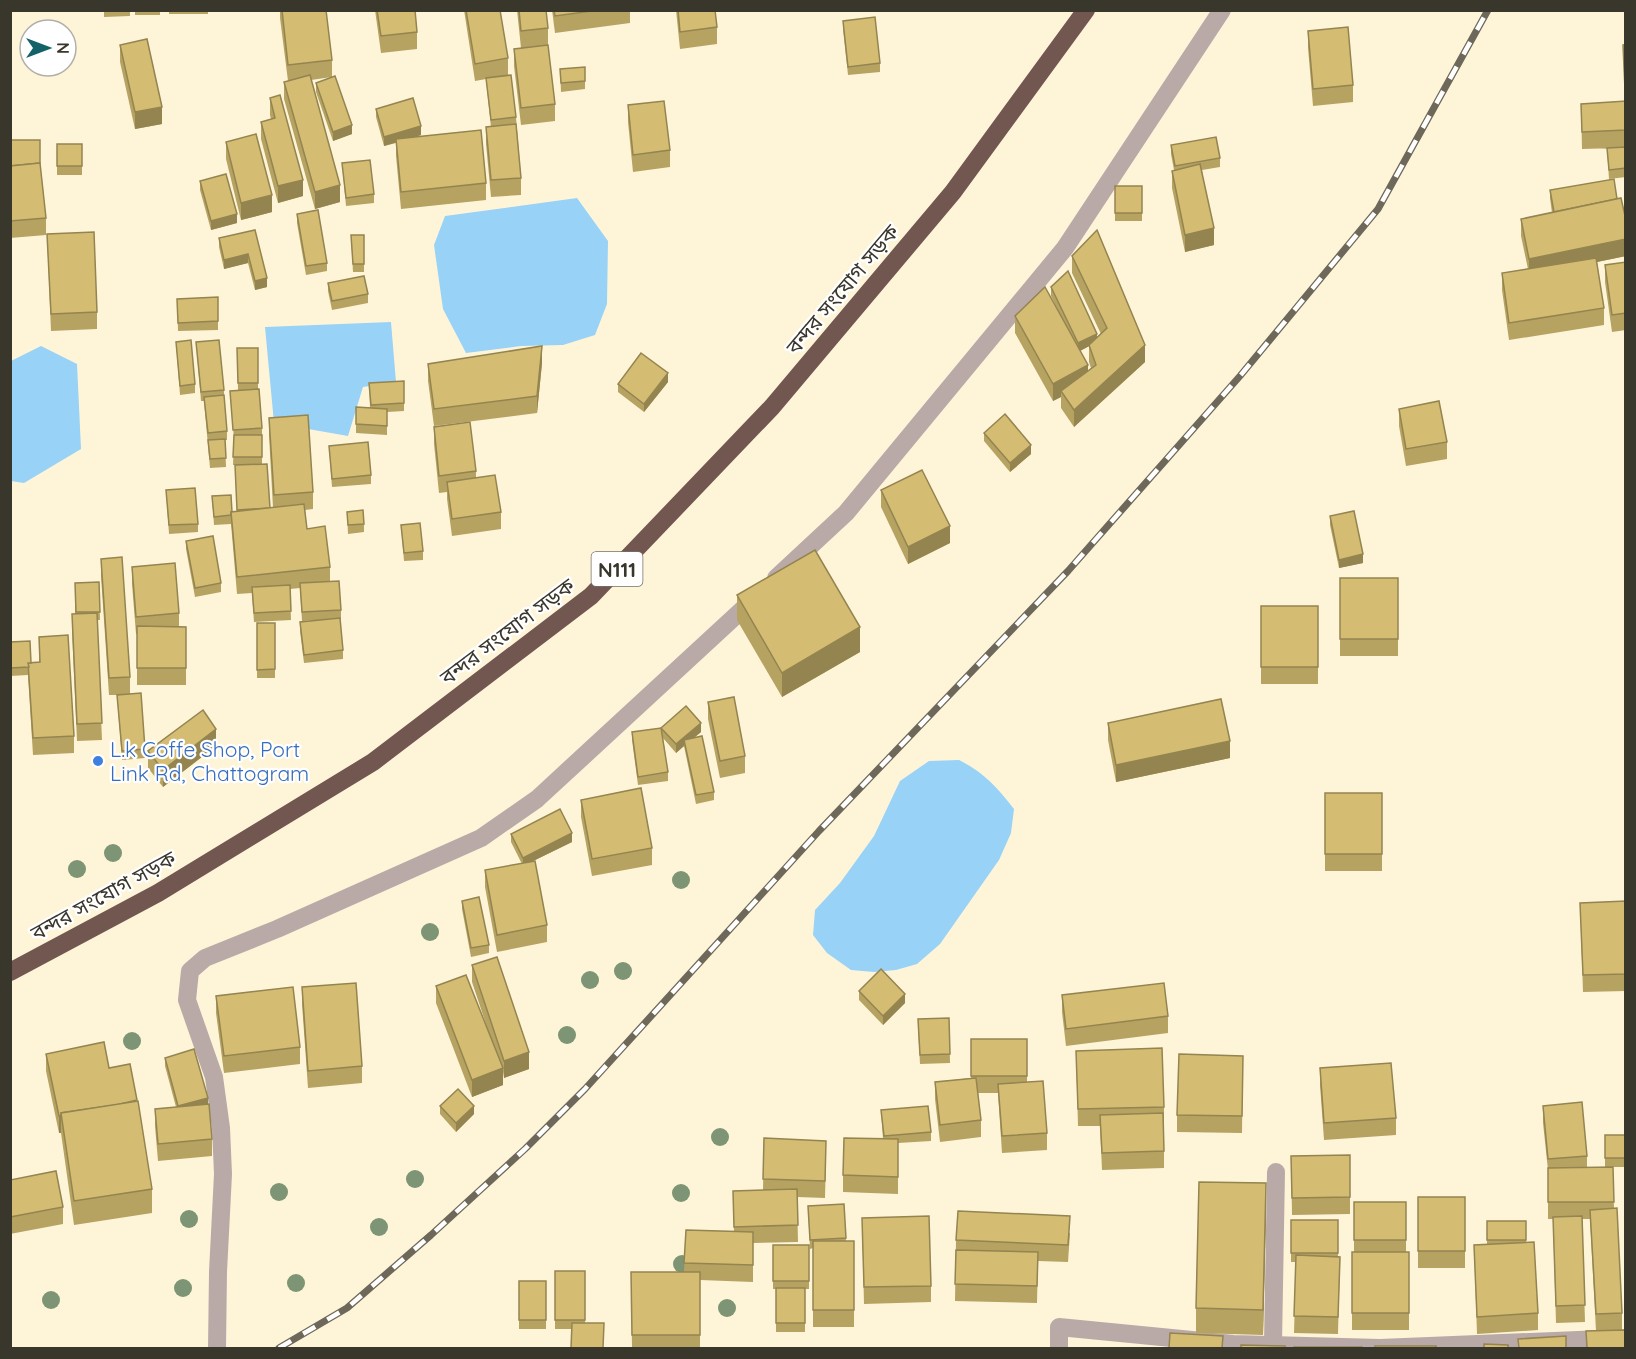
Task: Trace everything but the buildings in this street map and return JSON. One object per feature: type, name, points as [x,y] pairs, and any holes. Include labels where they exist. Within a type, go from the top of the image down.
[{"type":"highway","name":"বন্দর সংযোগ সড়ক","points":[[10,972],[158,893],[372,762],[591,596],[772,407],[953,192],[1086,10]]},
{"type":"street","points":[[217,1348],[222,1174],[221,1128],[214,1077],[187,1000],[190,971],[205,958],[277,929],[482,838],[537,799],[846,513],[1065,248],[1222,10]]},
{"type":"street","points":[[1273,1344],[1276,1172]]},
{"type":"street","points":[[1059,1348],[1059,1327],[1233,1346],[1273,1344],[1380,1348],[1626,1338]]},
{"type":"water","points":[[577,198],[608,241],[607,304],[595,335],[563,345],[521,346],[466,353],[443,309],[434,245],[445,216]]},
{"type":"water","points":[[391,322],[396,382],[363,387],[348,436],[274,423],[265,327]]},
{"type":"water","points":[[41,346],[77,364],[81,449],[24,483],[11,481],[11,361]]},
{"type":"water","points":[[959,760],[989,781],[1014,809],[1011,833],[999,860],[940,944],[917,964],[896,970],[874,972],[851,970],[827,953],[813,935],[815,910],[840,883],[874,836],[900,781],[929,761]]},
{"type":"railway","points":[[279,1348],[347,1308],[525,1149],[585,1089],[819,831],[1068,571],[1240,376],[1378,209],[1488,10]]},
{"type":"place","name":"L.k Coffe Shop, Port Link Rd, Chattogram","points":[[98,761]]}]
